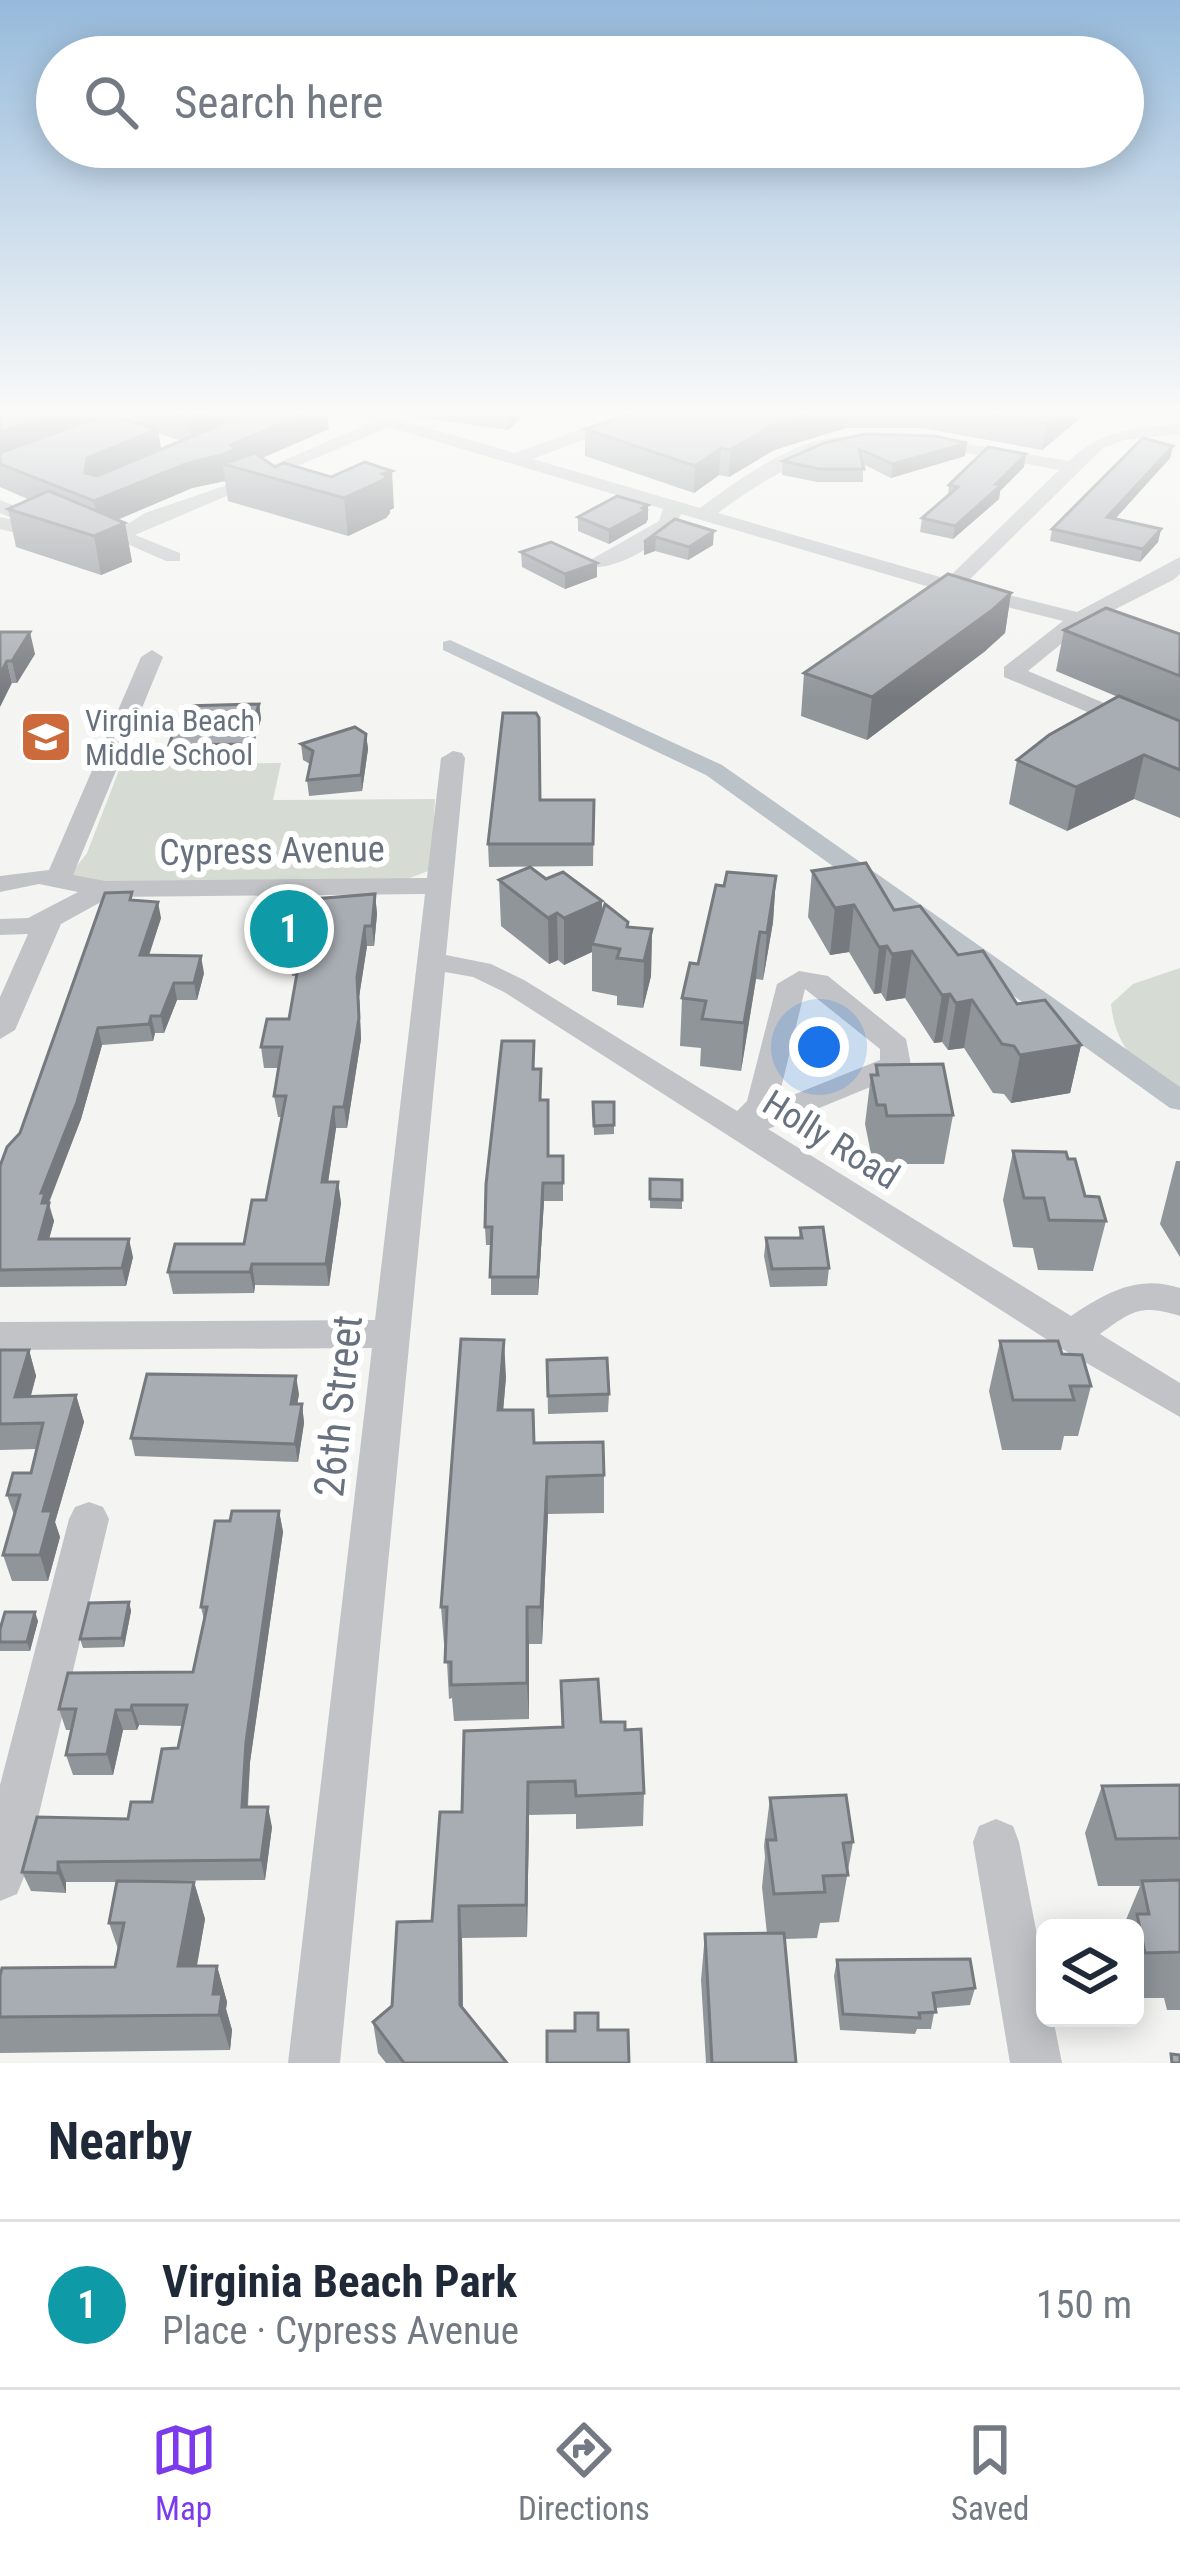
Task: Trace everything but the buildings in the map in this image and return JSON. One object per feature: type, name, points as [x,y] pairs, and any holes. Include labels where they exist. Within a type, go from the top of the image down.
[{"type":"street","points":[[173,557],[119,536],[178,507]]},
{"type":"street","points":[[599,563],[659,531],[668,524],[674,507]]},
{"type":"street","points":[[679,507],[950,587],[1079,619],[1180,653]]},
{"type":"street","points":[[704,514],[714,507]]},
{"type":"street","points":[[950,587],[1030,507]]},
{"type":"street","points":[[1180,563],[1166,577],[1079,619],[1012,672],[1180,744]]},
{"type":"street","points":[[0,1030],[152,658]]},
{"type":"street","name":"26th Street","points":[[314,2063],[453,758]]},
{"type":"street","points":[[12,880],[48,869],[74,846]]},
{"type":"street","points":[[12,880],[58,897]]},
{"type":"street","name":"Cypress Avenue","points":[[58,897],[105,890],[440,886]]},
{"type":"street","points":[[0,927],[58,897]]},
{"type":"street","name":"Holly Road","points":[[434,961],[481,970],[514,986],[1180,1402]]},
{"type":"street","points":[[799,980],[818,982],[895,1046],[899,1057],[890,1070],[739,1129],[762,1104],[792,984],[799,980]]},
{"type":"street","points":[[1070,1336],[1135,1294],[1166,1295],[1180,1304]]},
{"type":"street","points":[[0,1336],[390,1334]]},
{"type":"street","points":[[0,1876],[89,1519]]},
{"type":"street","points":[[996,1842],[1036,2063]]},
{"type":"shaded area","points":[[281,763],[273,800],[435,799],[431,870],[407,879],[86,883],[70,875],[87,853],[121,765]]},
{"type":"shaded area","points":[[1180,968],[1180,1097],[1125,1047],[1111,1004],[1133,984]]},
{"type":"waterway","points":[[450,646],[714,770],[1180,1101]]},
{"type":"place","name":"Virginia Beach Middle School","points":[[46,737]]},
{"type":"place","name":"Virginia Beach Park","points":[[289,929]]}]
